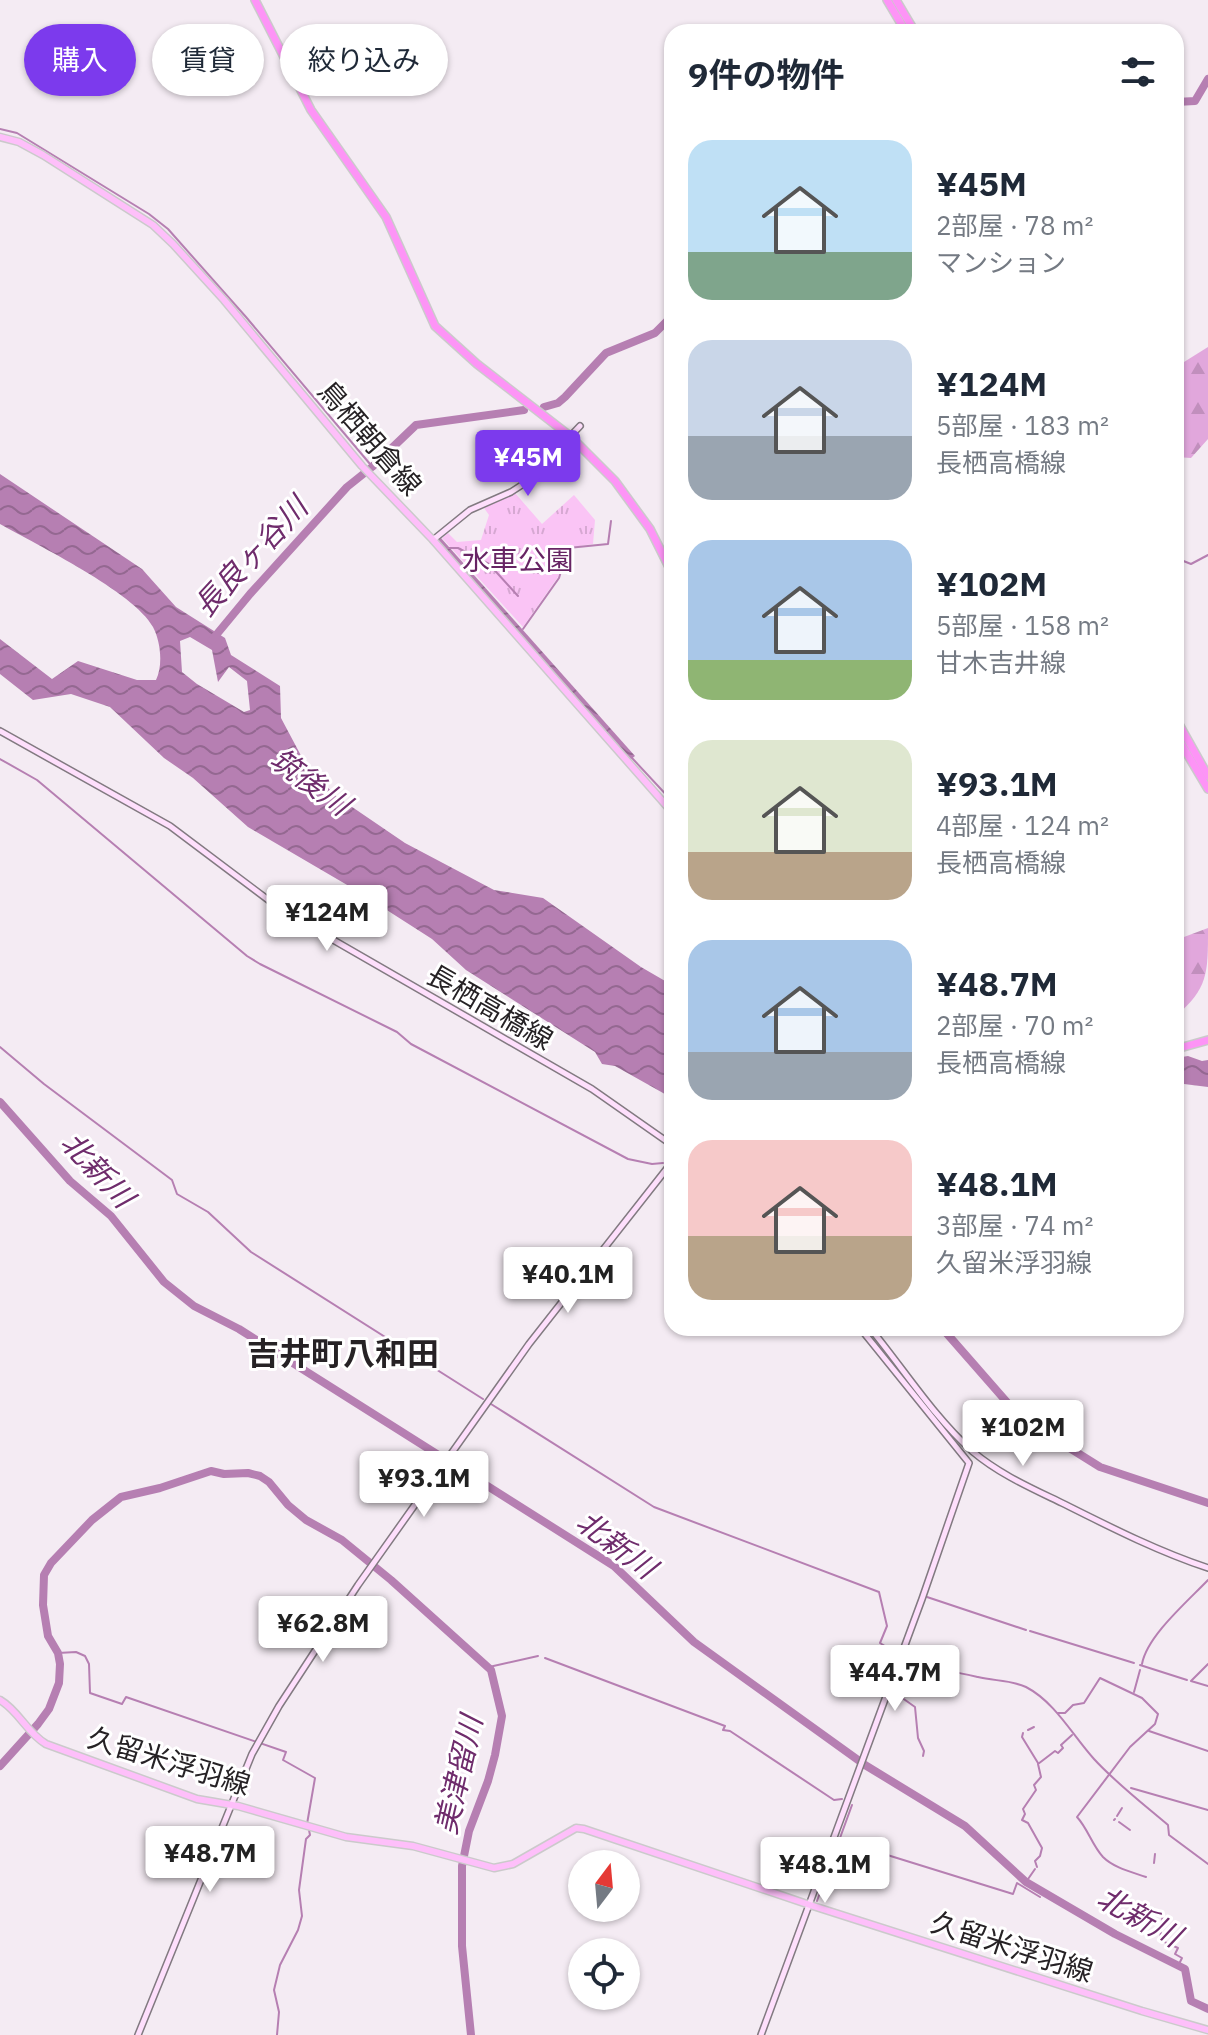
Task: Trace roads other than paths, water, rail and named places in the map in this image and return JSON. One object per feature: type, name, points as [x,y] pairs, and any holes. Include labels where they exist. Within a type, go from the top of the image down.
[{"type":"highway","points":[[255,0],[311,110],[386,217],[435,326],[477,364],[570,436],[615,481],[650,529],[664,557]]},
{"type":"highway","points":[[887,0],[901,24]]},
{"type":"highway","points":[[896,0],[910,24]]},
{"type":"highway","points":[[1184,733],[1208,776]]},
{"type":"highway","points":[[1184,748],[1208,789]]},
{"type":"highway","points":[[1184,1047],[1208,1040]]},
{"type":"main road","name":"鳥栖朝倉線","points":[[0,137],[19,142],[43,155],[153,225],[173,244],[224,300],[362,466],[434,539],[664,803]]},
{"type":"main road","points":[[434,539],[470,510],[528,481],[580,426]]},
{"type":"main road","name":"長栖高橋線","points":[[0,731],[170,826],[283,911],[592,1089],[664,1139]]},
{"type":"main road","points":[[138,2035],[260,1739],[299,1674],[362,1578],[551,1313],[664,1172]]},
{"type":"main road","points":[[761,2035],[969,1463],[866,1336]]},
{"type":"main road","points":[[876,1336],[933,1407],[969,1448],[988,1464],[1130,1537],[1208,1568]]},
{"type":"main road","name":"久留米浮羽線","points":[[0,1700],[11,1708],[36,1738],[171,1790],[346,1837],[413,1846],[477,1866],[494,1868],[513,1864],[569,1831],[584,1829],[810,1905],[1208,2030]]},
{"type":"water","name":"筑後川","points":[[0,474],[142,569],[176,607],[225,638],[231,655],[280,686],[281,718],[306,765],[336,796],[405,843],[494,890],[543,898],[664,980],[664,1094],[615,1066],[602,1064],[595,1052],[466,970],[432,939],[248,827],[193,778],[164,758],[110,707],[71,694],[33,700],[0,674],[0,639],[52,679],[78,661],[137,680],[156,680],[160,654],[153,627],[126,599],[83,570],[0,524]],"holes":[[[190,637],[212,650],[218,682],[229,667],[247,681],[250,710],[244,712],[182,672],[180,641]]]},
{"type":"water","points":[[441,538],[635,756],[630,760],[438,541]]},
{"type":"water","points":[[1184,1057],[1208,1060],[1208,1087],[1184,1084]]},
{"type":"waterway","points":[[1184,102],[1195,101],[1208,79]]},
{"type":"waterway","points":[[0,129],[17,133],[149,214],[168,229],[370,464]]},
{"type":"waterway","points":[[544,407],[558,403],[565,397],[606,353],[655,333],[664,324]]},
{"type":"waterway","name":"長良ヶ谷川","points":[[212,640],[347,487],[416,425],[524,410]]},
{"type":"waterway","points":[[523,629],[559,578],[568,548],[608,544],[611,521]]},
{"type":"waterway","points":[[447,548],[458,548],[489,564],[518,596]]},
{"type":"waterway","points":[[1184,561],[1191,564],[1208,555]]},
{"type":"waterway","points":[[632,758],[664,792]]},
{"type":"waterway","points":[[0,759],[37,780],[260,964],[397,1032],[411,1044],[628,1159],[663,1163]]},
{"type":"waterway","points":[[0,1047],[172,1180],[177,1194],[208,1212],[251,1252],[483,1399]]},
{"type":"waterway","name":"北新川","points":[[0,1102],[70,1181],[111,1216],[164,1282],[194,1306],[239,1329],[614,1566],[694,1642],[865,1765],[965,1826],[1026,1882],[1115,1934],[1185,1969],[1191,2001],[1208,2009]]},
{"type":"waterway","points":[[949,1336],[1020,1417],[1100,1467],[1208,1503]]},
{"type":"waterway","points":[[491,1404],[654,1507],[879,1592],[887,1626],[880,1643],[927,1665],[1014,1683],[1036,1693],[1055,1710],[1102,1768],[1168,1825],[1169,1835],[1208,1864]]},
{"type":"waterway","name":"美津留川","points":[[0,1766],[49,1709],[59,1683],[58,1653],[48,1636],[43,1605],[44,1575],[51,1563],[92,1520],[121,1497],[211,1471],[260,1476],[306,1520],[342,1540],[391,1580],[491,1670],[502,1716],[495,1755],[469,1831],[462,1866],[462,1946],[471,2035]]},
{"type":"waterway","points":[[1142,1664],[1145,1653],[1160,1631],[1208,1580]]},
{"type":"waterway","points":[[927,1597],[1026,1630]]},
{"type":"waterway","points":[[1030,1631],[1134,1663]]},
{"type":"waterway","points":[[58,1653],[76,1652],[85,1656],[89,1664],[90,1693],[122,1704],[126,1697],[286,1752],[283,1760],[315,1778],[307,1824]]},
{"type":"waterway","points":[[489,1667],[538,1656]]},
{"type":"waterway","points":[[545,1658],[725,1726],[723,1730],[730,1731],[834,1800],[842,1799]]},
{"type":"waterway","points":[[1208,1664],[1191,1681],[1208,1686]]},
{"type":"waterway","points":[[1140,1665],[1187,1680]]},
{"type":"waterway","points":[[1134,1692],[1140,1670]]},
{"type":"waterway","points":[[1058,1713],[1065,1713],[1073,1705],[1084,1703],[1100,1678],[1142,1698],[1158,1714],[1155,1724],[1130,1747],[1077,1817],[1107,1861],[1146,1877]]},
{"type":"waterway","points":[[875,1679],[886,1688]]},
{"type":"waterway","points":[[891,1690],[915,1707],[923,1756]]},
{"type":"waterway","points":[[1028,1730],[1034,1727]]},
{"type":"waterway","points":[[1149,1731],[1208,1751]]},
{"type":"waterway","points":[[1023,1733],[1022,1737],[1038,1763]]},
{"type":"waterway","points":[[1037,1867],[1035,1861],[1042,1848],[1028,1823],[1022,1820],[1025,1814],[1023,1809],[1041,1777],[1038,1764],[1055,1751],[1058,1753],[1063,1748],[1061,1745],[1072,1735]]},
{"type":"waterway","points":[[1131,1788],[1208,1810]]},
{"type":"waterway","points":[[817,1901],[852,1805]]},
{"type":"waterway","points":[[1117,1816],[1122,1808]]},
{"type":"waterway","points":[[1119,1822],[1130,1830]]},
{"type":"waterway","points":[[277,2035],[279,2012],[274,1990],[280,1965],[302,1916],[299,1890],[309,1830]]},
{"type":"waterway","points":[[839,1840],[1013,1894],[1017,1883],[1040,1897]]},
{"type":"waterway","points":[[1154,1863],[1155,1854]]},
{"type":"waterway","points":[[1026,1882],[1035,1869]]},
{"type":"waterway","points":[[1163,1912],[1160,1940],[1178,1948],[1175,1954],[1182,1958],[1178,1966]]},
{"type":"district","name":"吉井町八和田","points":[[343,1354]]},
{"type":"park label","name":"水車公園","points":[[518,560]]}]
